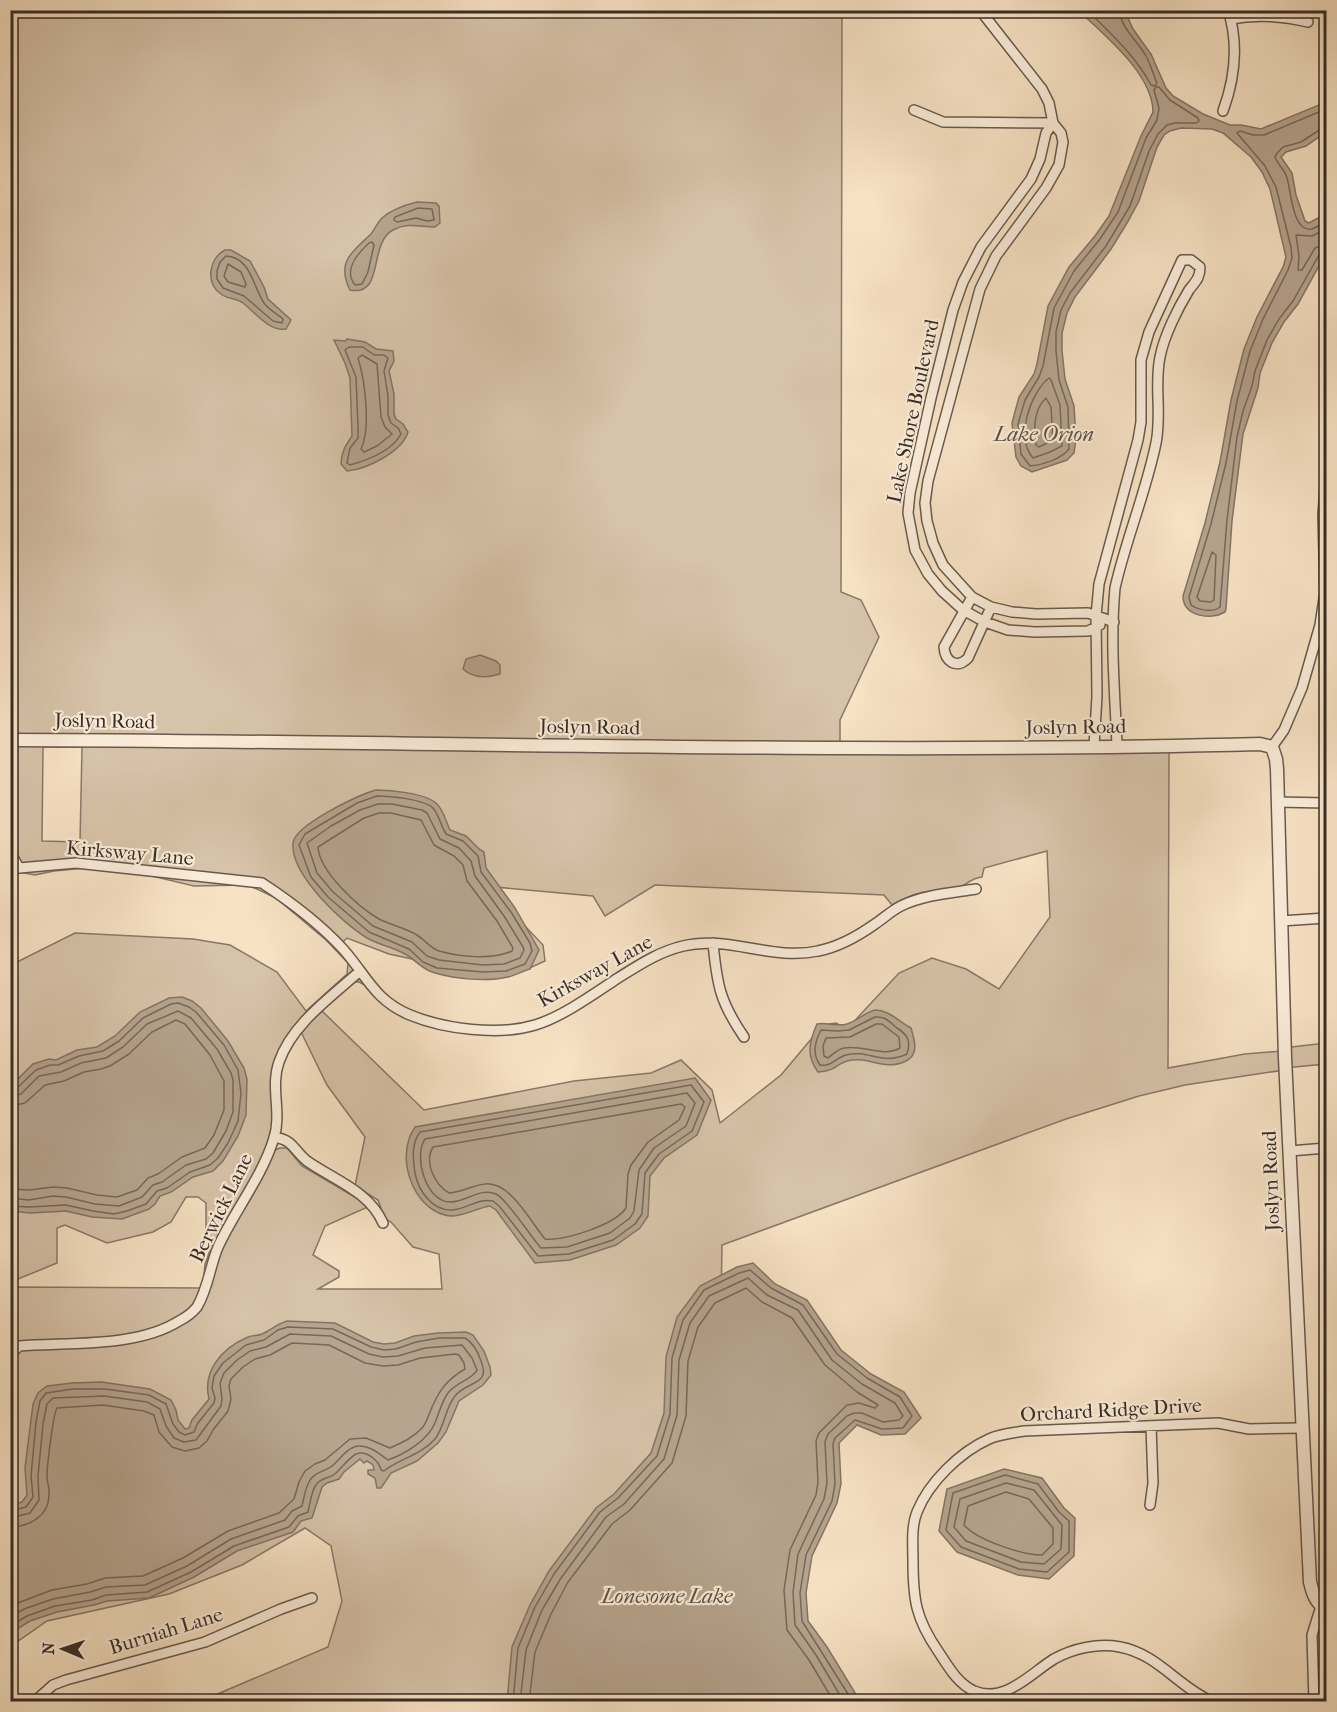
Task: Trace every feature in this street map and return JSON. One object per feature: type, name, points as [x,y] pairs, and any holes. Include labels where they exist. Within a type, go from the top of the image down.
[{"type":"street","name":"Lake Shore Boulevard","points":[[980,10],[1042,89],[1049,103],[1053,123],[1061,133],[1063,142],[1059,165],[1046,188],[996,256],[980,289],[928,480],[925,503],[927,521],[933,543],[943,565],[972,597],[991,608],[1036,614],[1088,613],[1096,621],[1114,622]]},
{"type":"street","points":[[1223,111],[1233,78],[1235,59],[1235,40],[1230,15],[1268,15],[1308,22]]},
{"type":"street","points":[[914,110],[943,122],[1053,123]]},
{"type":"street","name":"Lake Shore Boulevard","points":[[1053,123],[1046,133],[1040,159],[1031,179],[981,247],[963,282],[950,321],[910,493],[908,513],[915,550],[928,574],[942,591],[963,610],[985,622],[1008,630],[1088,631],[1096,621]]},
{"type":"street","points":[[1094,746],[1097,696],[1096,621],[1099,584],[1135,455],[1141,422],[1141,360],[1149,332],[1182,260],[1191,260],[1200,267],[1200,278],[1184,301],[1166,338],[1160,357],[1156,443],[1115,588],[1114,700],[1117,746]]},
{"type":"street","points":[[1168,293],[1184,301]]},
{"type":"street","points":[[1272,747],[1284,730],[1302,688],[1320,625],[1324,592],[1323,515],[1326,474]]},
{"type":"street","points":[[972,597],[944,647],[945,656],[949,661],[955,664],[963,663],[968,657],[991,608]]},
{"type":"street","name":"Joslyn Road","points":[[10,740],[663,748],[1260,744],[1272,747],[1276,759],[1290,1151],[1310,1582],[1313,1595],[1324,1607]]},
{"type":"street","points":[[1277,802],[1326,803]]},
{"type":"street","name":"Kirksway Lane","points":[[10,852],[15,869],[84,864],[262,883],[317,925],[344,951],[369,986],[383,1000],[409,1015],[474,1030],[513,1029],[536,1025],[555,1016],[655,955],[682,946],[713,943],[768,952],[797,954],[818,951],[842,944],[860,935],[889,912],[918,898],[975,889]]},
{"type":"street","points":[[1281,921],[1326,918]]},
{"type":"street","points":[[713,943],[719,992],[729,1015],[744,1037]]},
{"type":"street","name":"Berwick Lane","points":[[10,1355],[19,1346],[126,1339],[157,1331],[178,1322],[196,1309],[219,1246],[249,1191],[274,1137],[278,1118],[274,1084],[279,1062],[300,1027],[360,971]]},
{"type":"street","points":[[274,1137],[287,1139],[306,1160],[368,1200],[377,1210],[383,1223]]},
{"type":"street","points":[[1290,1151],[1326,1148]]},
{"type":"street","name":"Orchard Ridge Drive","points":[[1213,1701],[1188,1688],[1148,1656],[1119,1646],[1081,1648],[1054,1659],[1025,1681],[1004,1691],[979,1692],[964,1685],[954,1675],[927,1635],[918,1616],[915,1603],[912,1545],[917,1512],[935,1481],[970,1451],[988,1440],[1024,1431],[1218,1423],[1249,1429],[1302,1428]]},
{"type":"street","points":[[1150,1505],[1153,1483],[1151,1426]]},
{"type":"street","name":"Burniah Lane","points":[[34,1701],[54,1685],[66,1680],[204,1642],[312,1598]]},
{"type":"street","points":[[1314,1701],[1312,1635],[1317,1616],[1324,1607]]},
{"type":"shaded area","points":[[11,11],[842,11],[841,592],[861,600],[879,637],[840,720],[840,752],[1169,751],[1168,1068],[1326,1043],[1326,1064],[1284,1068],[1284,1070],[1185,1085],[1139,1096],[1066,1119],[722,1245],[721,1303],[798,1701],[201,1701],[328,1647],[342,1601],[331,1546],[305,1528],[242,1565],[169,1594],[47,1621],[11,1646],[11,1287],[203,1288],[205,1264],[212,1245],[206,1237],[206,1203],[198,1197],[186,1197],[171,1222],[153,1232],[107,1243],[65,1225],[57,1228],[57,1263],[11,1282],[11,965],[75,933],[193,939],[230,945],[277,972],[306,1011],[347,974],[348,963],[326,940],[276,898],[248,885],[194,886],[152,876],[86,868],[35,875],[19,872],[11,874]],"holes":[[[43,747],[82,747],[80,842],[42,841]],[[1047,851],[1050,917],[999,989],[966,969],[932,958],[899,973],[847,1029],[836,1023],[823,1025],[781,1075],[720,1123],[712,1090],[681,1060],[651,1073],[574,1081],[424,1110],[321,1010],[353,982],[365,985],[372,979],[342,943],[347,938],[389,954],[435,964],[523,971],[545,961],[543,945],[505,905],[495,887],[593,896],[605,916],[655,885],[884,895],[892,905],[921,892],[956,890],[982,877],[984,868]],[[301,1032],[327,1085],[365,1137],[355,1186],[378,1200],[385,1219],[391,1222],[413,1247],[439,1254],[442,1289],[318,1289],[339,1277],[339,1271],[313,1255],[325,1226],[370,1206],[302,1166],[287,1148],[275,1150],[281,1120],[278,1084],[283,1058]]]},
{"type":"water","name":"Lake Orion","points":[[1079,11],[1125,11],[1133,29],[1151,54],[1166,88],[1173,96],[1203,114],[1230,125],[1261,129],[1326,102],[1326,132],[1306,146],[1286,152],[1281,157],[1292,173],[1296,195],[1305,221],[1309,223],[1320,217],[1326,205],[1326,253],[1298,304],[1272,343],[1260,373],[1258,388],[1243,434],[1232,521],[1226,609],[1219,615],[1205,616],[1192,612],[1184,603],[1183,596],[1205,523],[1244,349],[1286,257],[1270,189],[1262,172],[1251,157],[1223,133],[1212,129],[1181,128],[1164,135],[1157,147],[1139,201],[1111,249],[1075,297],[1067,313],[1062,333],[1062,350],[1065,379],[1074,406],[1076,439],[1074,453],[1067,460],[1032,472],[1021,466],[1016,457],[1012,423],[1019,397],[1034,374],[1048,306],[1069,267],[1109,216],[1153,112],[1151,98],[1136,70],[1113,43]]},
{"type":"water","points":[[417,202],[436,203],[439,206],[440,223],[435,227],[409,226],[393,230],[385,237],[368,285],[361,290],[350,290],[346,280],[345,265],[352,252],[371,234],[386,215]]},
{"type":"water","points":[[225,250],[231,250],[250,261],[268,299],[291,320],[286,329],[268,324],[243,303],[223,296],[216,289],[211,277],[212,265]]},
{"type":"water","points":[[347,339],[365,342],[376,349],[393,351],[394,361],[389,371],[394,394],[394,414],[408,432],[399,446],[391,453],[374,463],[347,471],[341,464],[341,460],[352,436],[350,378],[334,340],[345,341]]},
{"type":"water","points":[[480,655],[496,661],[500,665],[500,674],[481,677],[472,675],[463,669],[466,659]]},
{"type":"water","points":[[376,790],[408,793],[432,800],[441,810],[450,830],[466,836],[484,852],[486,868],[515,908],[539,950],[530,969],[508,977],[481,980],[430,972],[405,954],[367,938],[344,921],[319,897],[300,869],[294,855],[293,843],[296,836],[315,820]]},
{"type":"water","points":[[182,997],[201,1008],[228,1041],[244,1068],[247,1079],[246,1115],[238,1136],[223,1161],[213,1171],[193,1177],[171,1192],[160,1196],[149,1209],[122,1219],[92,1217],[66,1211],[30,1213],[11,1211],[10,1094],[13,1084],[33,1064],[49,1059],[56,1060],[77,1050],[97,1047],[115,1036],[140,1012],[169,998]]},
{"type":"water","points":[[875,1010],[889,1014],[911,1028],[915,1050],[910,1058],[890,1065],[862,1060],[847,1061],[832,1069],[818,1072],[810,1055],[812,1037],[817,1024],[847,1024]]},
{"type":"water","points":[[695,1078],[711,1100],[697,1135],[664,1158],[650,1176],[648,1216],[640,1228],[616,1245],[570,1260],[535,1263],[496,1210],[490,1206],[450,1216],[438,1213],[428,1206],[413,1187],[407,1163],[407,1150],[409,1138],[415,1127]]},
{"type":"water","name":"Lonesome Lake","points":[[753,1263],[775,1284],[807,1300],[841,1350],[871,1374],[904,1392],[921,1418],[905,1434],[881,1435],[857,1425],[839,1443],[841,1484],[837,1503],[812,1556],[806,1593],[808,1621],[860,1701],[507,1701],[512,1647],[530,1605],[549,1571],[596,1508],[614,1494],[651,1453],[664,1413],[666,1357],[677,1317],[700,1286],[737,1267]]},
{"type":"water","points":[[287,1321],[335,1323],[373,1342],[384,1344],[395,1343],[414,1336],[466,1332],[473,1335],[484,1351],[491,1375],[483,1385],[459,1401],[446,1432],[438,1443],[417,1461],[391,1473],[381,1488],[377,1488],[375,1478],[368,1474],[368,1470],[374,1470],[373,1465],[367,1461],[364,1463],[360,1459],[339,1479],[322,1487],[312,1518],[301,1521],[293,1532],[237,1551],[194,1577],[149,1598],[107,1601],[57,1612],[30,1621],[11,1633],[11,1505],[22,1502],[27,1495],[25,1468],[33,1404],[38,1393],[47,1386],[72,1383],[101,1382],[150,1389],[171,1400],[178,1420],[185,1429],[189,1428],[192,1420],[209,1399],[208,1379],[222,1354],[250,1336],[262,1334]]},
{"type":"water","points":[[1004,1469],[1042,1478],[1064,1508],[1075,1518],[1074,1556],[1049,1579],[1018,1575],[957,1552],[939,1531],[947,1489]]}]
